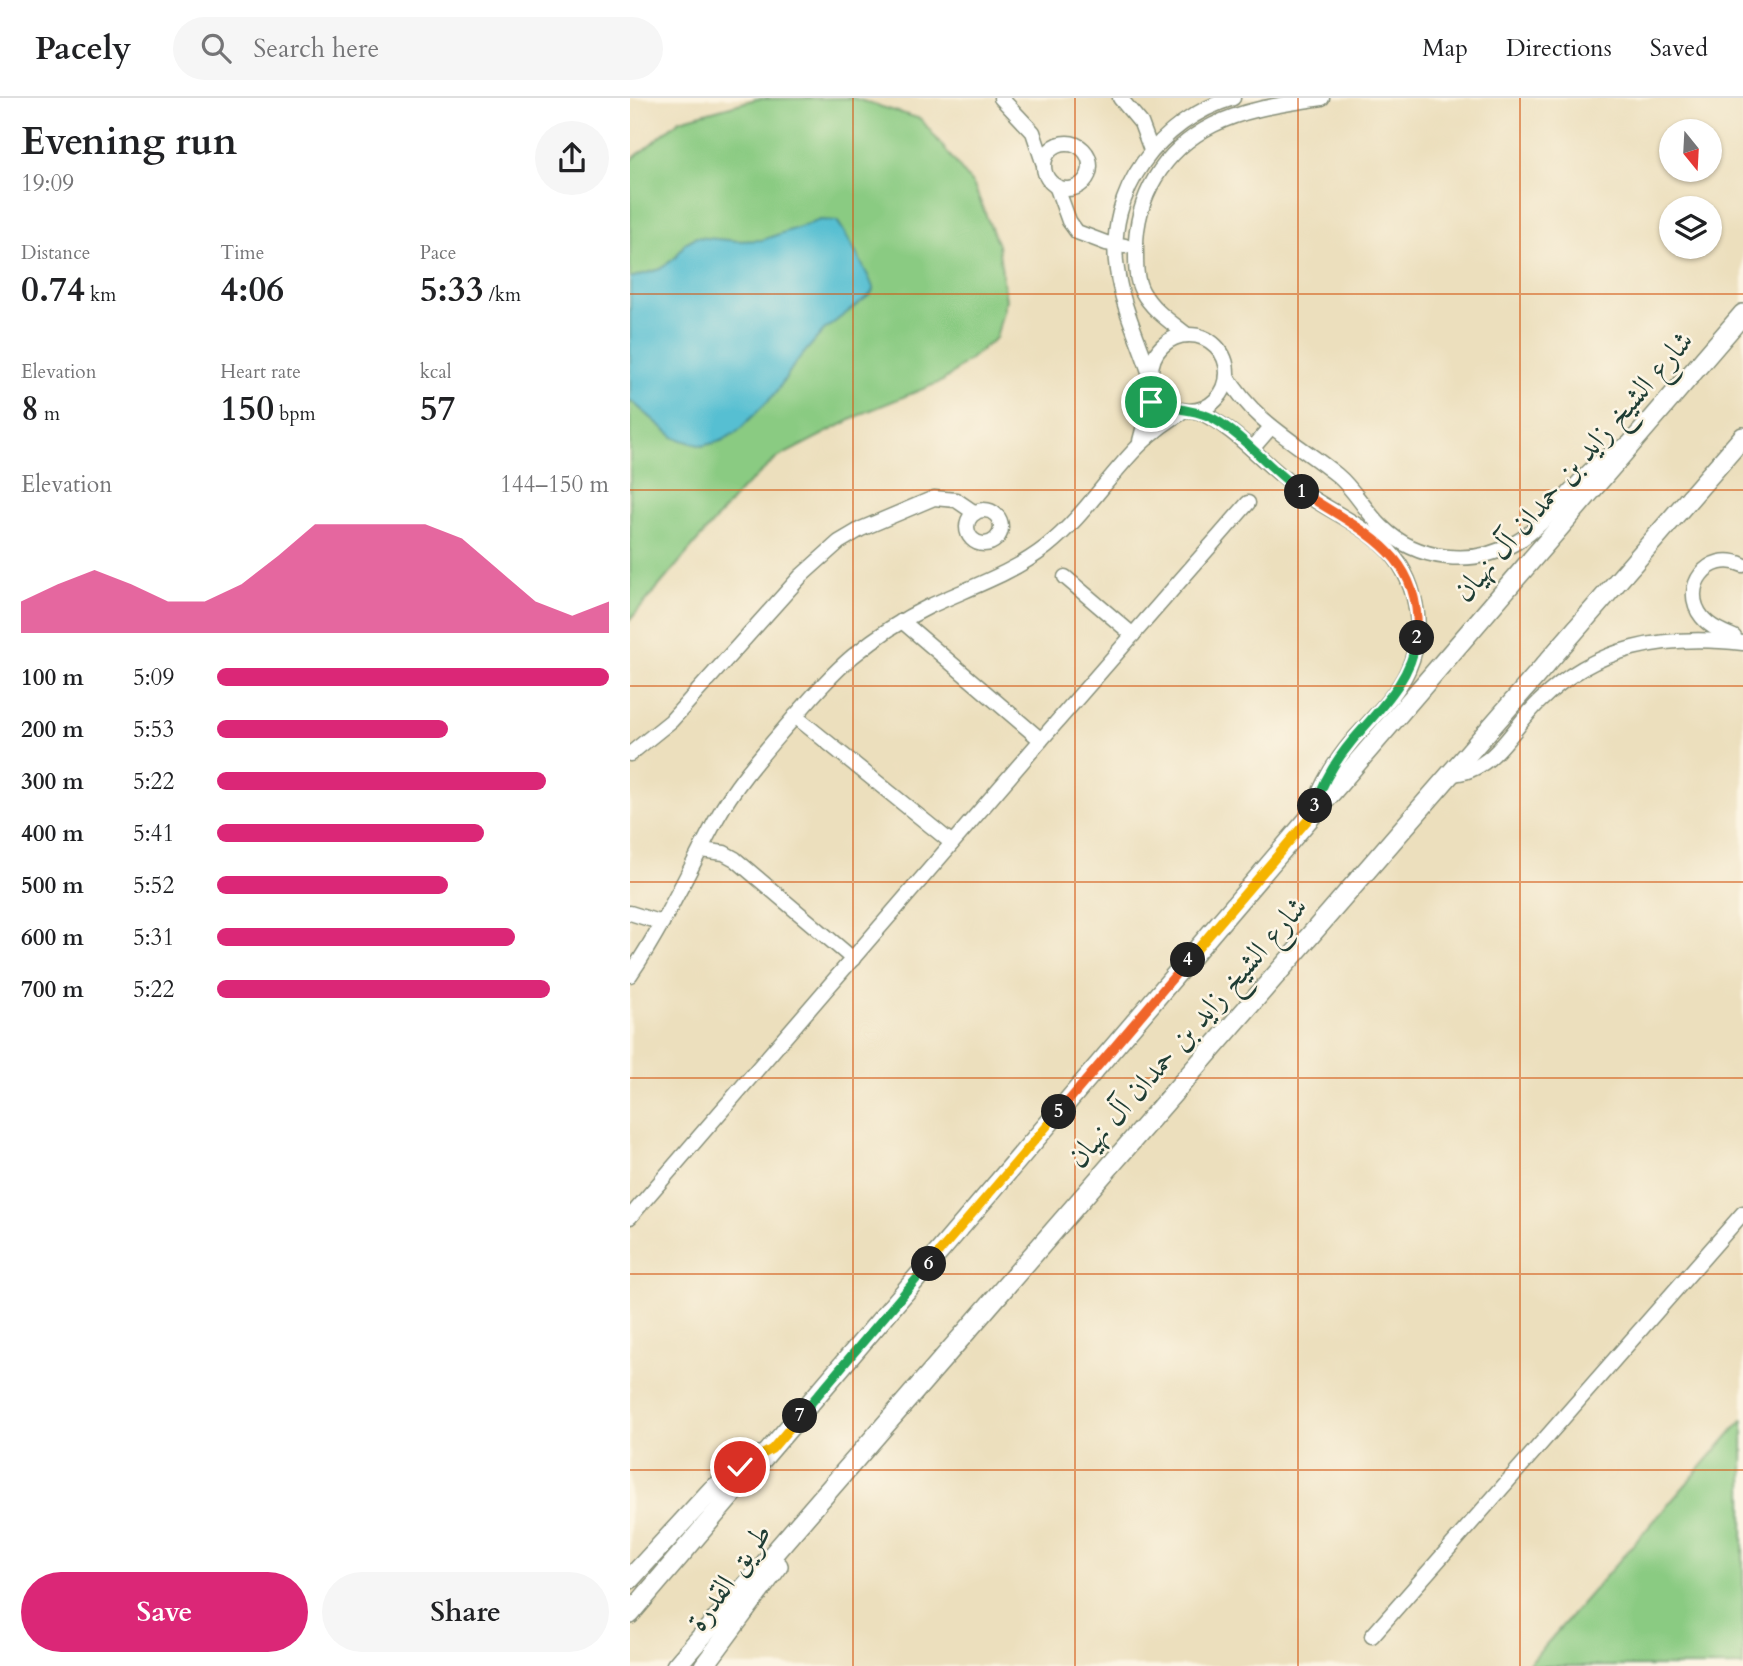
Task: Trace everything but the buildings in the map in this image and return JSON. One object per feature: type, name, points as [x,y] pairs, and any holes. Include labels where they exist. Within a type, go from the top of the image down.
[{"type":"main road","name":"شارع الشيخ زايد بن حمدان آل نهيان","points":[[630,1614],[1743,314]]},
{"type":"main road","name":"شارع الشيخ زايد بن حمدان آل نهيان","points":[[676,1666],[1743,437]]},
{"type":"main road","points":[[630,1579],[712,1490],[740,1467],[772,1449]]},
{"type":"main road","name":"طريق القدرة","points":[[704,1666],[776,1569],[803,1520]]},
{"type":"street","points":[[1000,98],[1033,132],[1040,146],[1046,177],[1064,188],[1078,187],[1088,177],[1089,157],[1081,147],[1061,143],[1033,132]]},
{"type":"street","points":[[1120,98],[1142,123],[1151,150]]},
{"type":"street","points":[[1233,98],[1191,116],[1171,130],[1151,150],[1135,173],[1116,239],[1119,281],[1153,383],[1166,404],[1191,411],[1227,427],[1292,485],[1363,529],[1384,546],[1394,556],[1408,579],[1417,614],[1416,648],[1404,679],[1341,755],[1324,784],[1312,815]]},
{"type":"street","points":[[1187,335],[1159,313],[1140,288],[1136,268],[1136,242],[1139,212],[1150,186],[1166,162],[1186,142],[1213,125],[1243,113],[1322,98]]},
{"type":"street","points":[[1142,123],[1171,130],[1186,142]]},
{"type":"street","points":[[1043,162],[1052,148],[1061,143]]},
{"type":"street","points":[[1064,188],[1066,214],[1077,232],[1094,237],[1105,233],[1116,239],[1136,242]]},
{"type":"street","points":[[630,975],[662,923],[734,790],[828,679],[852,657],[902,621],[1000,576],[1046,547],[1076,519],[1140,443],[1161,425],[1209,406],[1225,388],[1227,376],[1226,363],[1212,342],[1187,335],[1177,337],[1160,349],[1152,368],[1153,383],[1140,443]]},
{"type":"street","points":[[1227,376],[1247,406],[1344,482],[1392,535],[1423,552],[1458,558],[1493,553],[1525,537],[1596,464],[1634,441]]},
{"type":"street","points":[[1252,449],[1271,427]]},
{"type":"street","points":[[630,754],[671,721],[801,576],[839,542],[861,529],[934,498],[956,500],[975,513]]},
{"type":"street","points":[[630,1217],[1248,503]]},
{"type":"street","points":[[1743,565],[1727,560],[1709,566],[1696,582],[1694,591],[1695,604],[1700,615],[1709,624],[1743,642]]},
{"type":"street","points":[[1065,577],[1133,635]]},
{"type":"street","points":[[902,621],[1041,740]]},
{"type":"street","points":[[1451,774],[1472,771],[1483,765],[1540,701],[1570,675],[1602,658],[1659,642],[1707,639],[1743,642]]},
{"type":"street","points":[[795,716],[952,843]]},
{"type":"street","points":[[701,850],[724,853],[735,859],[853,959]]},
{"type":"street","points":[[630,913],[662,923]]},
{"type":"street","points":[[1372,1636],[1743,1213]]},
{"type":"green space","points":[[853,98],[921,119],[974,186],[998,245],[1006,300],[996,338],[943,381],[866,412],[777,458],[741,490],[630,620],[630,161],[680,120],[756,99]]},
{"type":"green space","points":[[1743,1419],[1743,1666],[1527,1666],[1556,1633]]},
{"type":"water","points":[[820,220],[837,221],[868,277],[873,289],[871,294],[823,331],[794,365],[775,394],[738,431],[721,441],[702,446],[675,438],[630,400],[630,278],[660,269],[676,257],[685,243],[696,237],[762,240]]},
{"type":"route","points":[[740,1467],[772,1449],[1312,815],[1324,784],[1341,755],[1391,698],[1409,669],[1416,648],[1417,614],[1408,579],[1394,556],[1363,529],[1292,485],[1227,427],[1197,411],[1175,409],[1159,397],[1154,388],[1151,402]]}]
